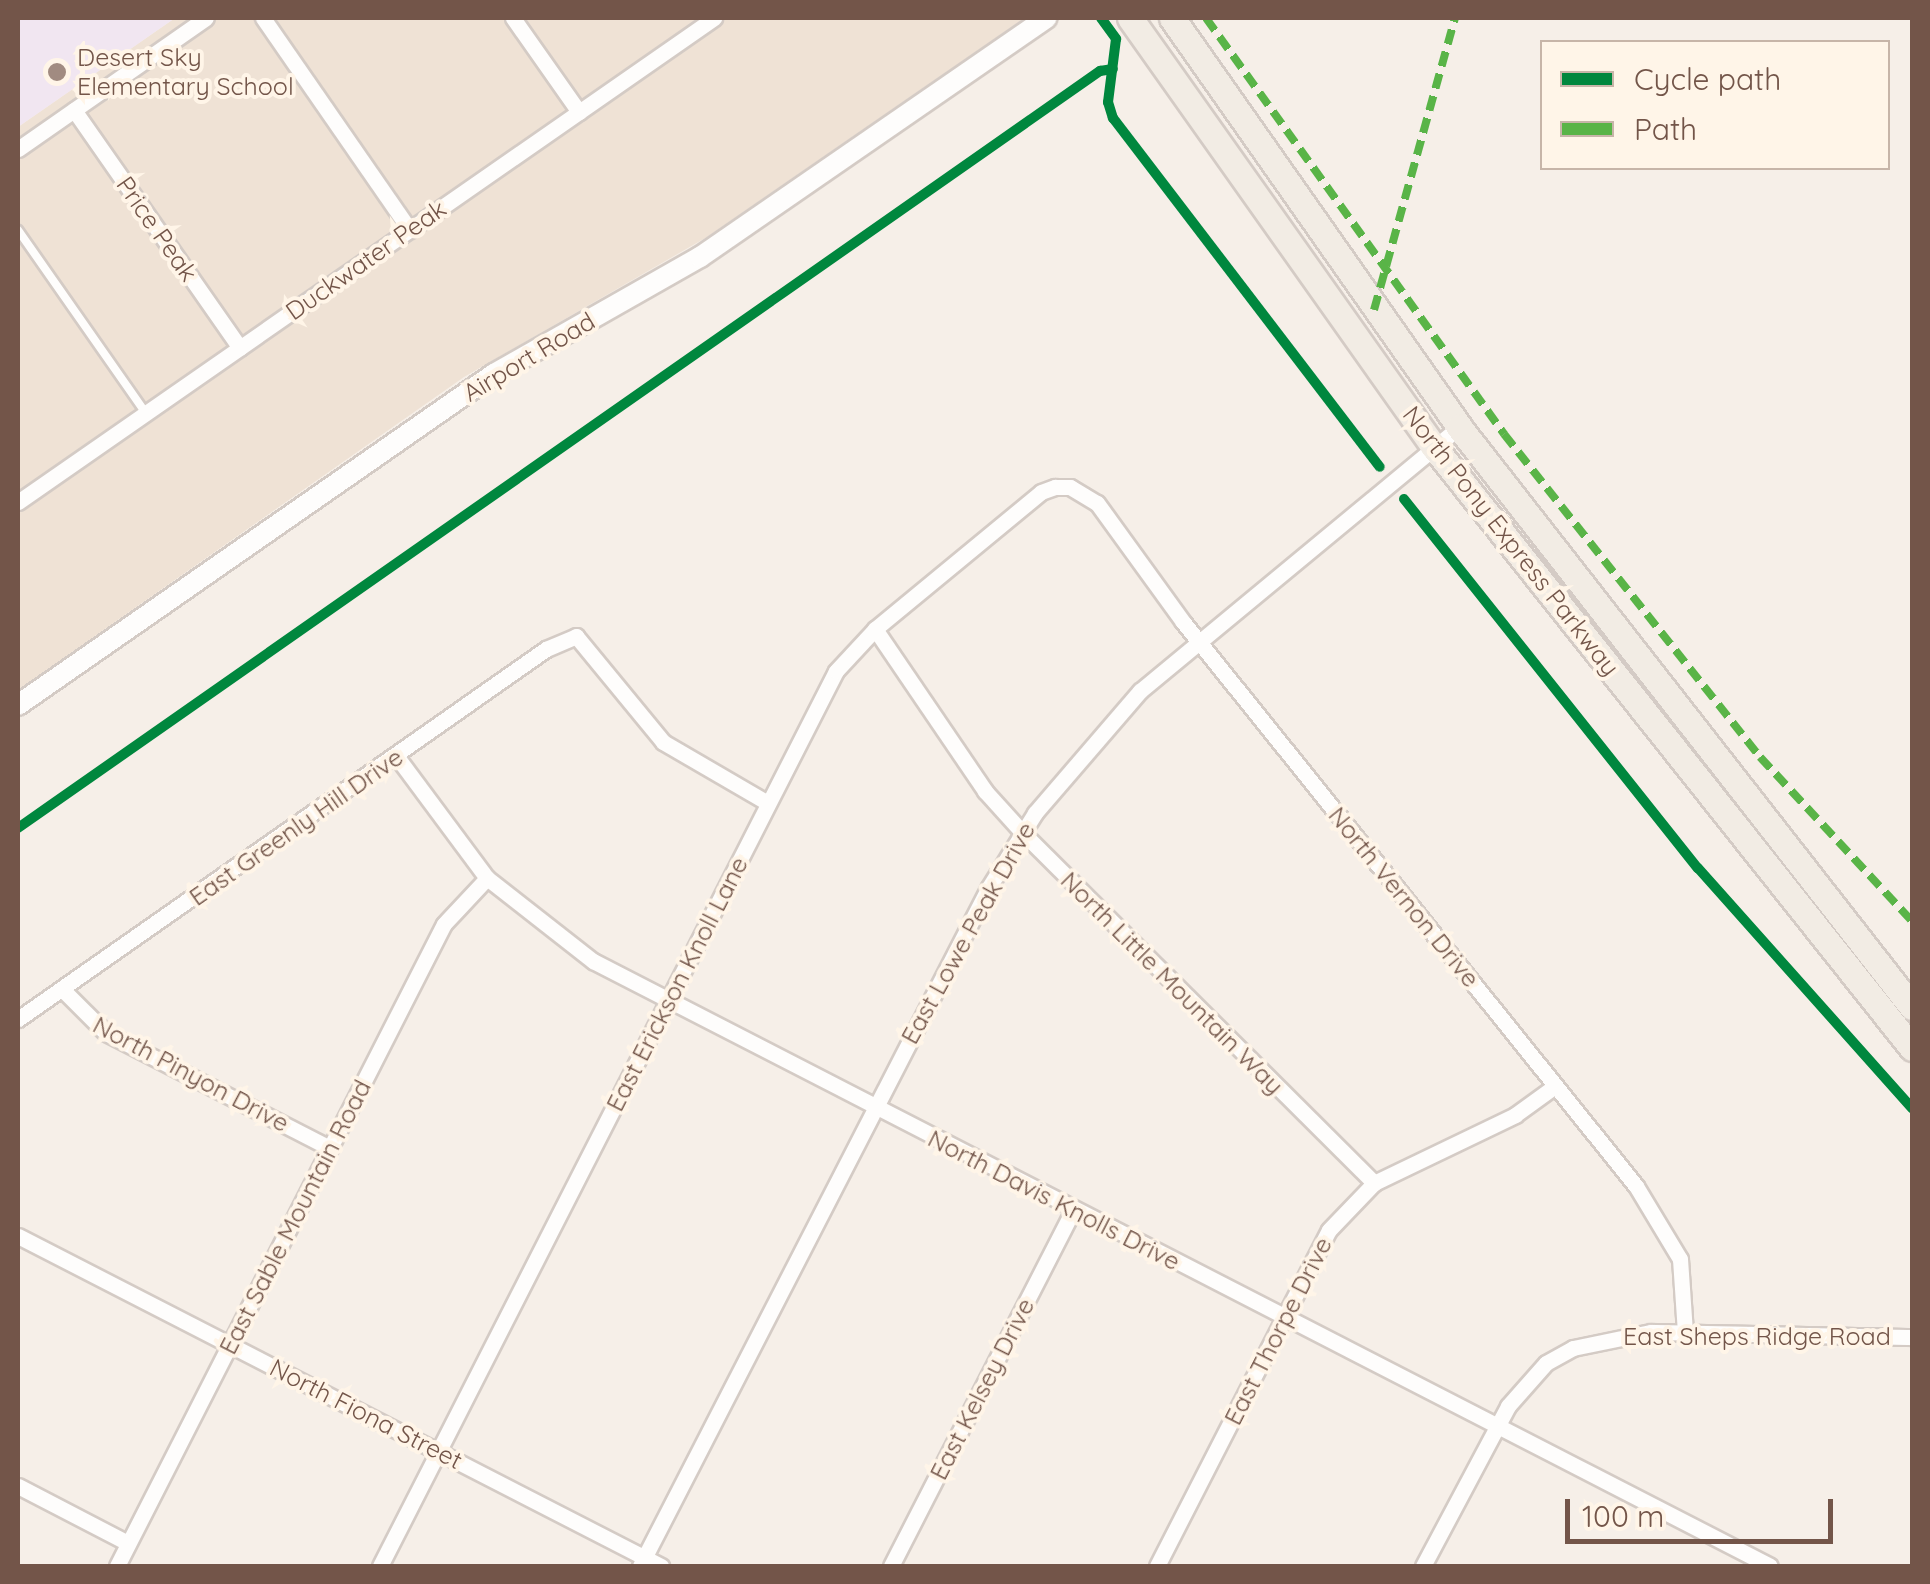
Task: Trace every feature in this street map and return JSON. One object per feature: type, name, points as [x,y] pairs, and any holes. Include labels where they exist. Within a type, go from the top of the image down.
[{"type":"main road","name":"North Pony Express Parkway","points":[[1130,18],[1434,447],[1912,1048]]},
{"type":"main road","name":"North Pony Express Parkway","points":[[1172,18],[1460,427],[1912,1007]]},
{"type":"street","points":[[18,148],[206,18]]},
{"type":"street","points":[[263,18],[410,230]]},
{"type":"street","points":[[513,18],[579,112]]},
{"type":"street","name":"Duckwater Peak","points":[[18,502],[714,18]]},
{"type":"street","name":"Airport Road","points":[[18,705],[494,374],[700,257],[1046,18]]},
{"type":"street","name":"Price Peak","points":[[74,110],[240,348]]},
{"type":"street","name":"East Lowe Peak Drive","points":[[642,1562],[874,1108],[1023,833],[1106,726],[1198,640],[1460,427]]},
{"type":"street","name":"North Vernon Drive","points":[[1070,487],[1097,503],[1198,640],[1660,1219],[1680,1258],[1685,1332]]},
{"type":"street","name":"East Erickson Knoll Lane","points":[[380,1566],[836,671],[874,629],[1040,492],[1070,487]]},
{"type":"street","name":"North Little Mountain Way","points":[[874,629],[985,791],[1374,1183]]},
{"type":"street","name":"East Greenly Hill Drive","points":[[18,1020],[546,650],[576,636],[662,742],[768,803]]},
{"type":"street","name":"North Davis Knolls Drive","points":[[397,757],[487,878],[559,940],[669,1002],[1072,1211],[1770,1566]]},
{"type":"street","name":"East Sable Mountain Road","points":[[116,1566],[444,924],[487,878]]},
{"type":"street","name":"North Pinyon Drive","points":[[62,989],[87,1021],[106,1033],[330,1148]]},
{"type":"street","name":"East Thorpe Drive","points":[[1158,1566],[1329,1230],[1374,1183],[1514,1114],[1555,1086]]},
{"type":"street","name":"East Kelsey Drive","points":[[891,1566],[1072,1211]]},
{"type":"street","name":"North Fiona Street","points":[[18,1236],[438,1452],[642,1562],[661,1566]]},
{"type":"street","name":"East Sheps Ridge Road","points":[[1423,1566],[1496,1426],[1524,1384],[1573,1348],[1611,1335],[1685,1332],[1912,1337]]},
{"type":"street","points":[[18,1486],[128,1543]]},
{"type":"lane","points":[[18,230],[145,412]]},
{"type":"shaded area","name":"Desert Sky Elementary School","points":[[18,18],[175,18],[18,127]]},
{"type":"shaded area","points":[[175,18],[1025,18],[707,237],[464,377],[18,690],[18,127]]},
{"type":"marked path","points":[[1206,18],[1504,434],[1760,757],[1912,921]]},
{"type":"marked path","points":[[1374,310],[1455,18]]},
{"type":"cycle path","points":[[1101,18],[1116,39],[1108,102],[1113,118],[1380,467]]},
{"type":"cycle path","points":[[18,828],[1100,71],[1113,69]]},
{"type":"cycle path","points":[[1404,499],[1698,868],[1912,1108]]},
{"type":"place","name":"Desert Sky Elementary School","points":[[57,72]]}]
